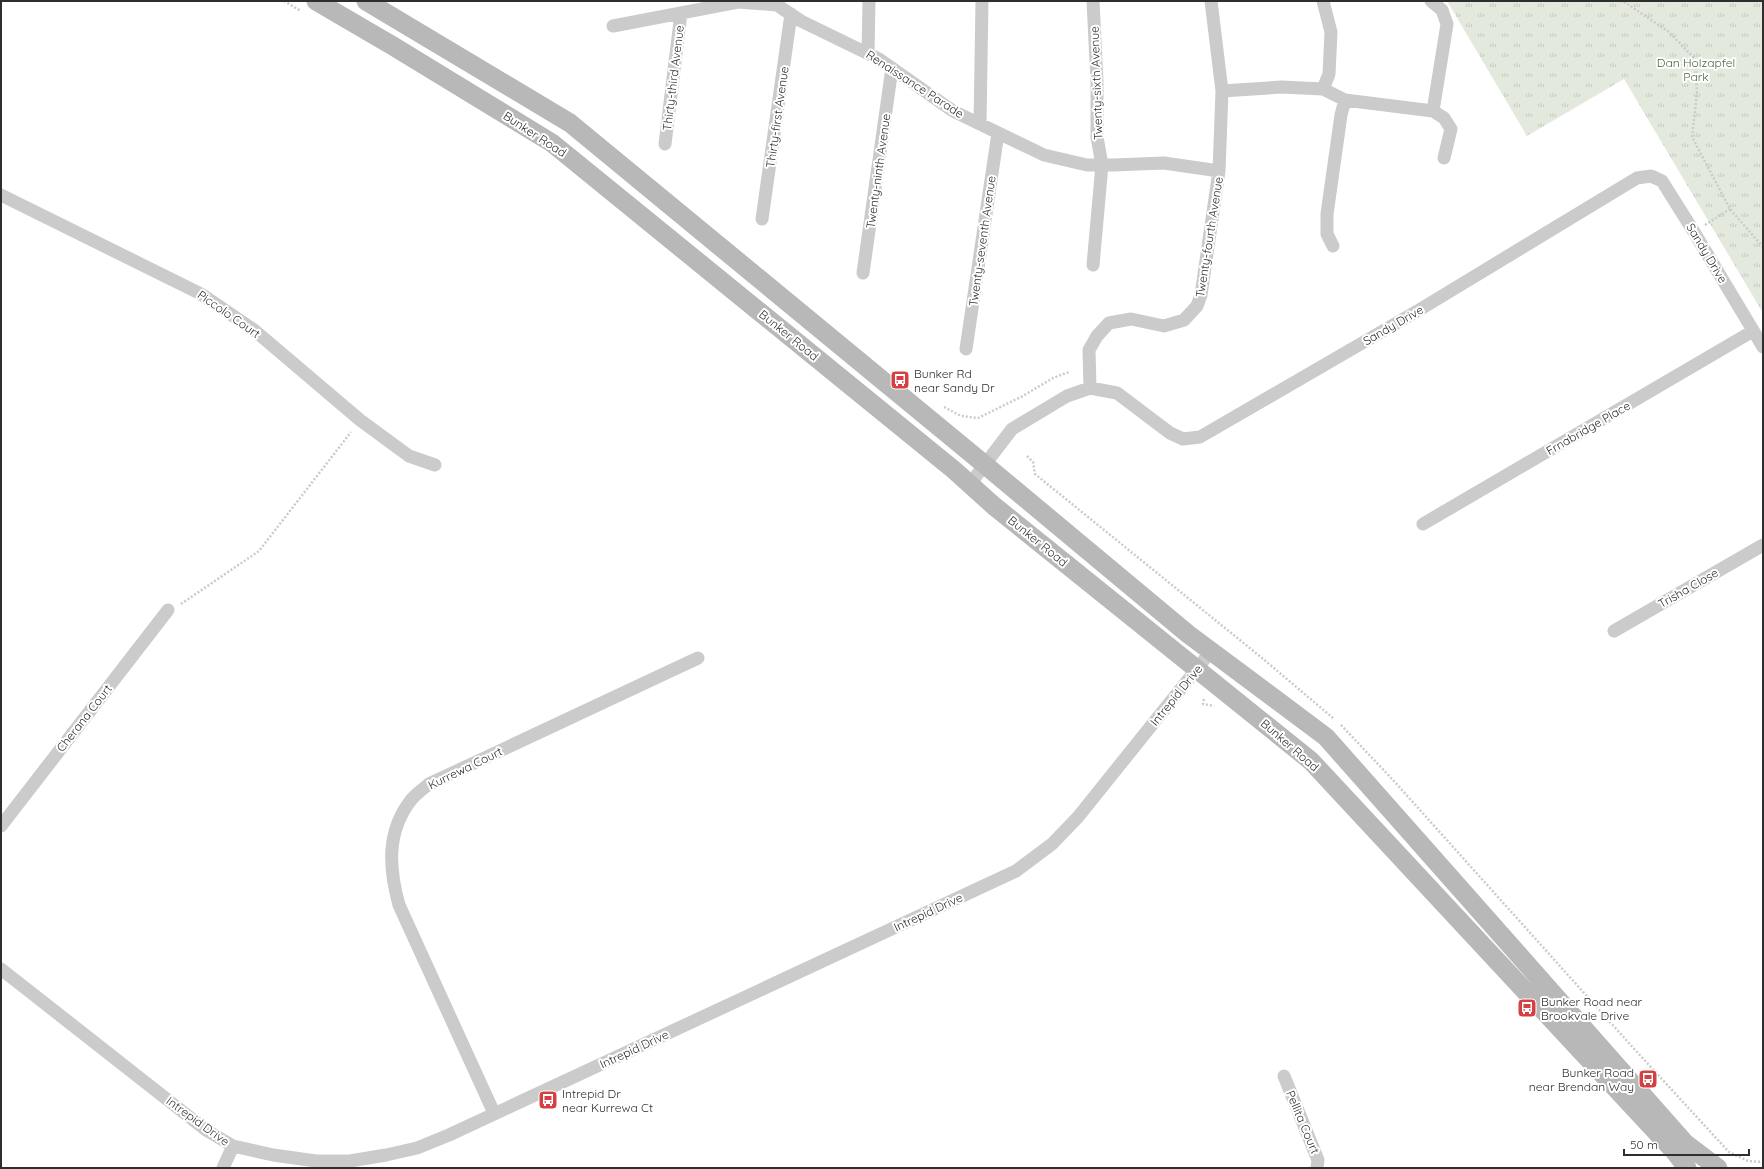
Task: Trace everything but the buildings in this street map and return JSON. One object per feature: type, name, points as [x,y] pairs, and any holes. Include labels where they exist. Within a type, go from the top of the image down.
[{"type":"main road","name":"Bunker Road","points":[[366,1],[570,123],[1188,634],[1212,650],[1326,737],[1685,1143],[1718,1168]]},
{"type":"main road","name":"Bunker Road","points":[[309,6],[393,46],[552,143],[1169,648],[1197,668],[1311,761],[1675,1152],[1687,1168]]},
{"type":"main road","points":[[552,143],[570,123]]},
{"type":"street","points":[[868,53],[869,1]]},
{"type":"street","points":[[980,124],[982,1]]},
{"type":"street","name":"Twenty-sixth Avenue","points":[[1093,1],[1097,82],[1097,137],[1102,165],[1093,265]]},
{"type":"street","name":"Twenty-fourth Avenue","points":[[1090,388],[1090,350],[1097,336],[1108,323],[1131,319],[1164,326],[1184,320],[1197,306],[1201,295],[1219,171],[1222,91],[1211,1]]},
{"type":"street","points":[[1323,1],[1331,32],[1329,74],[1323,89]]},
{"type":"street","points":[[1431,1],[1442,10],[1447,24],[1433,111]]},
{"type":"street","name":"Renaissance Parade","points":[[613,26],[738,2],[776,4],[801,21],[868,53],[953,111],[1044,156],[1087,165],[1164,163],[1219,171]]},
{"type":"street","name":"Thirty-third Avenue","points":[[665,144],[681,13]]},
{"type":"street","name":"Thirty-first Avenue","points":[[762,219],[791,14]]},
{"type":"street","name":"Twenty-ninth Avenue","points":[[863,273],[892,68]]},
{"type":"street","points":[[1222,91],[1282,87],[1323,89],[1345,100],[1433,111],[1444,118],[1451,129],[1444,158]]},
{"type":"street","points":[[1333,246],[1327,234],[1327,214],[1341,115],[1345,100]]},
{"type":"street","name":"Twenty-seventh Avenue","points":[[966,349],[998,133]]},
{"type":"street","name":"Sandy Drive","points":[[970,484],[1012,429],[1067,396],[1090,388],[1117,393],[1170,432],[1183,439],[1200,437],[1419,310],[1637,178],[1651,176],[1662,181],[1763,348]]},
{"type":"street","name":"Piccolo Court","points":[[1,195],[201,294],[254,330],[360,420],[408,456],[435,465]]},
{"type":"street","name":"Frnabridge Place","points":[[1423,524],[1753,331]]},
{"type":"street","name":"Trisha Close","points":[[1614,631],[1763,545]]},
{"type":"street","name":"Cherana Court","points":[[1,826],[168,610]]},
{"type":"street","name":"Intrepid Drive","points":[[1,969],[206,1130],[233,1146],[280,1156],[316,1160],[350,1161],[417,1148],[449,1135],[1016,871],[1052,844],[1078,817],[1212,650]]},
{"type":"street","name":"Kurrewa Court","points":[[494,1113],[399,905],[392,881],[391,852],[397,824],[411,800],[429,784],[698,658]]},
{"type":"street","name":"Pellita Court","points":[[1284,1076],[1318,1160],[1317,1168]]},
{"type":"street","points":[[224,1168],[233,1146]]},
{"type":"path","points":[[284,1],[309,6]]},
{"type":"path","points":[[1620,1],[1626,3],[1669,32],[1696,59],[1697,93],[1692,137],[1730,209],[1763,247]]},
{"type":"path","points":[[1694,232],[1730,209]]},
{"type":"path","points":[[938,402],[961,416],[978,418],[1021,397],[1053,378],[1069,372]]},
{"type":"path","points":[[168,610],[182,603],[259,551],[360,420]]},
{"type":"green space","name":"Dan Holzapfel Park","points":[[1447,1],[1763,1],[1763,313],[1624,79],[1527,136]]},
{"type":"place","name":"Bunker Rd near Sandy Dr","points":[[900,380]]},
{"type":"place","name":"Bunker Road near Brookvale Drive","points":[[1527,1008]]},
{"type":"place","name":"Bunker Road near Brendan Way","points":[[1648,1079]]},
{"type":"place","name":"Intrepid Dr near Kurrewa Ct","points":[[548,1100]]}]
